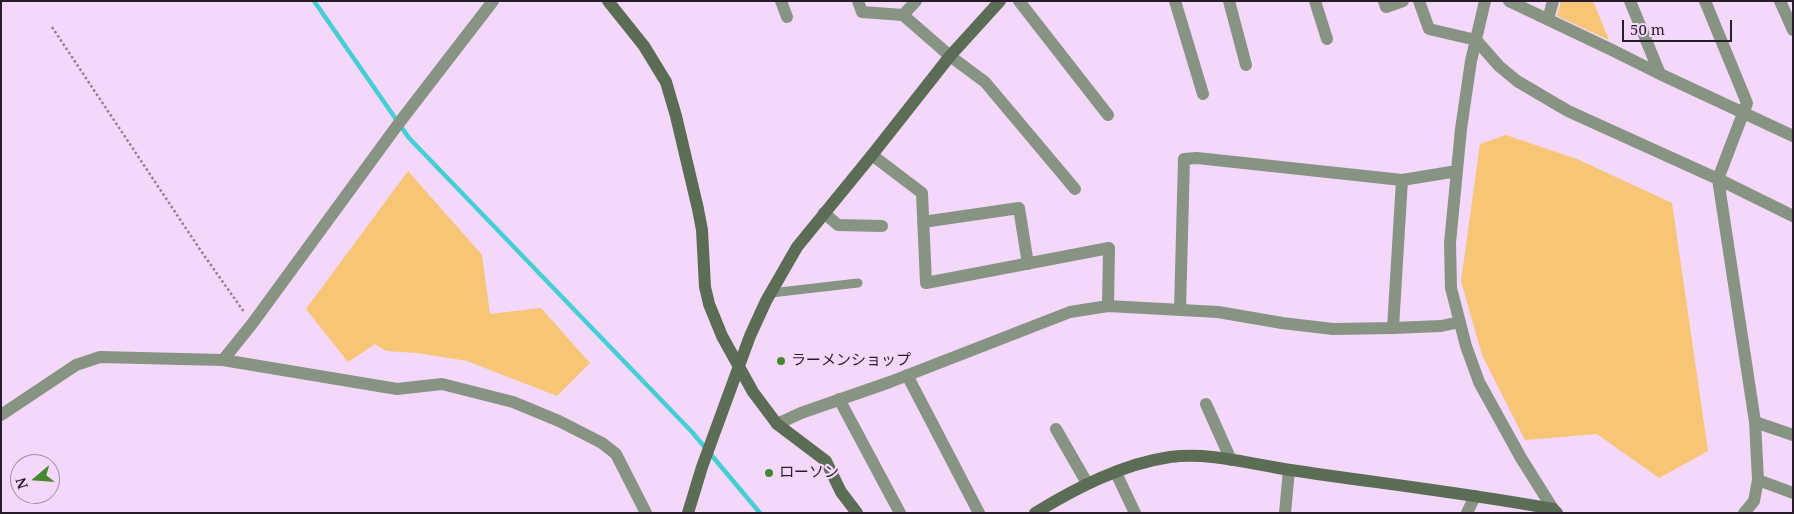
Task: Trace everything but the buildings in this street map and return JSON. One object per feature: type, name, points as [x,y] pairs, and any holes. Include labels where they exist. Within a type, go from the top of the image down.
[{"type":"street","points":[[224,360],[393,131],[493,1]]},
{"type":"street","points":[[609,1],[644,46],[666,82],[698,209],[702,230],[709,304],[722,336],[753,392],[777,424],[826,461],[841,492],[857,513]]},
{"type":"street","points":[[781,1],[787,18]]},
{"type":"street","points":[[858,1],[862,12],[903,15],[950,56],[985,82],[1075,189]]},
{"type":"street","points":[[903,15],[916,1]]},
{"type":"street","points":[[688,513],[702,467],[740,368],[750,336],[771,293],[797,247],[950,56],[1000,1]]},
{"type":"street","points":[[1019,1],[1108,115]]},
{"type":"street","points":[[1175,1],[1203,94]]},
{"type":"street","points":[[1229,1],[1246,64]]},
{"type":"street","points":[[1315,1],[1327,39]]},
{"type":"street","points":[[1384,1],[1386,7],[1403,1]]},
{"type":"street","points":[[1418,1],[1429,29],[1476,40],[1498,66],[1517,81],[1568,111],[1718,179],[1793,216]]},
{"type":"street","points":[[1485,1],[1466,92],[1449,261],[1451,288],[1466,346],[1479,382],[1521,458],[1555,511]]},
{"type":"street","points":[[1509,1],[1793,136]]},
{"type":"street","points":[[1548,19],[1553,1]]},
{"type":"street","points":[[1630,1],[1660,74]]},
{"type":"street","points":[[1705,1],[1747,103],[1718,179],[1755,422],[1758,480],[1754,501],[1744,513]]},
{"type":"street","points":[[1780,1],[1793,30]]},
{"type":"street","points":[[872,155],[922,193],[926,283],[1109,248],[1108,306]]},
{"type":"street","points":[[1180,310],[1184,159],[1197,158],[1402,180],[1457,171]]},
{"type":"street","points":[[1393,328],[1402,180]]},
{"type":"street","points":[[923,222],[1019,208],[1028,264]]},
{"type":"street","points":[[824,213],[838,225],[882,226]]},
{"type":"street","points":[[777,424],[801,412],[907,375],[1070,312],[1108,306],[1218,312],[1282,323],[1333,329],[1441,326],[1460,322]]},
{"type":"street","points":[[1,415],[76,365],[100,357],[224,360],[397,389],[442,384],[513,402],[559,420],[602,444],[616,454],[646,513]]},
{"type":"street","points":[[907,375],[978,513]]},
{"type":"street","points":[[839,400],[900,513]]},
{"type":"street","points":[[1206,404],[1231,460]]},
{"type":"street","points":[[1755,422],[1793,435]]},
{"type":"street","points":[[1056,429],[1087,483]]},
{"type":"street","points":[[1035,513],[1087,483],[1146,462],[1189,455],[1213,456],[1289,470],[1475,496],[1555,511]]},
{"type":"street","points":[[1285,513],[1289,470]]},
{"type":"street","points":[[1116,473],[1135,513]]},
{"type":"street","points":[[1758,480],[1793,493]]},
{"type":"street","points":[[1467,513],[1475,496]]},
{"type":"lane","points":[[771,293],[858,283]]},
{"type":"path","points":[[52,27],[201,251],[252,324]]},
{"type":"shaded area","points":[[1561,1],[1593,1],[1609,40],[1557,16]]},
{"type":"shaded area","points":[[1506,135],[1577,159],[1672,203],[1708,451],[1659,478],[1597,434],[1525,440],[1482,355],[1461,281],[1480,144]]},
{"type":"shaded area","points":[[408,171],[482,255],[490,314],[541,308],[590,363],[557,396],[467,361],[417,353],[386,351],[375,344],[348,362],[306,309]]},
{"type":"waterway","points":[[314,1],[409,138],[692,432],[760,513]]},
{"type":"place","name":"ラーメンショップ","points":[[781,361]]},
{"type":"place","name":"ローソン","points":[[769,473]]}]
